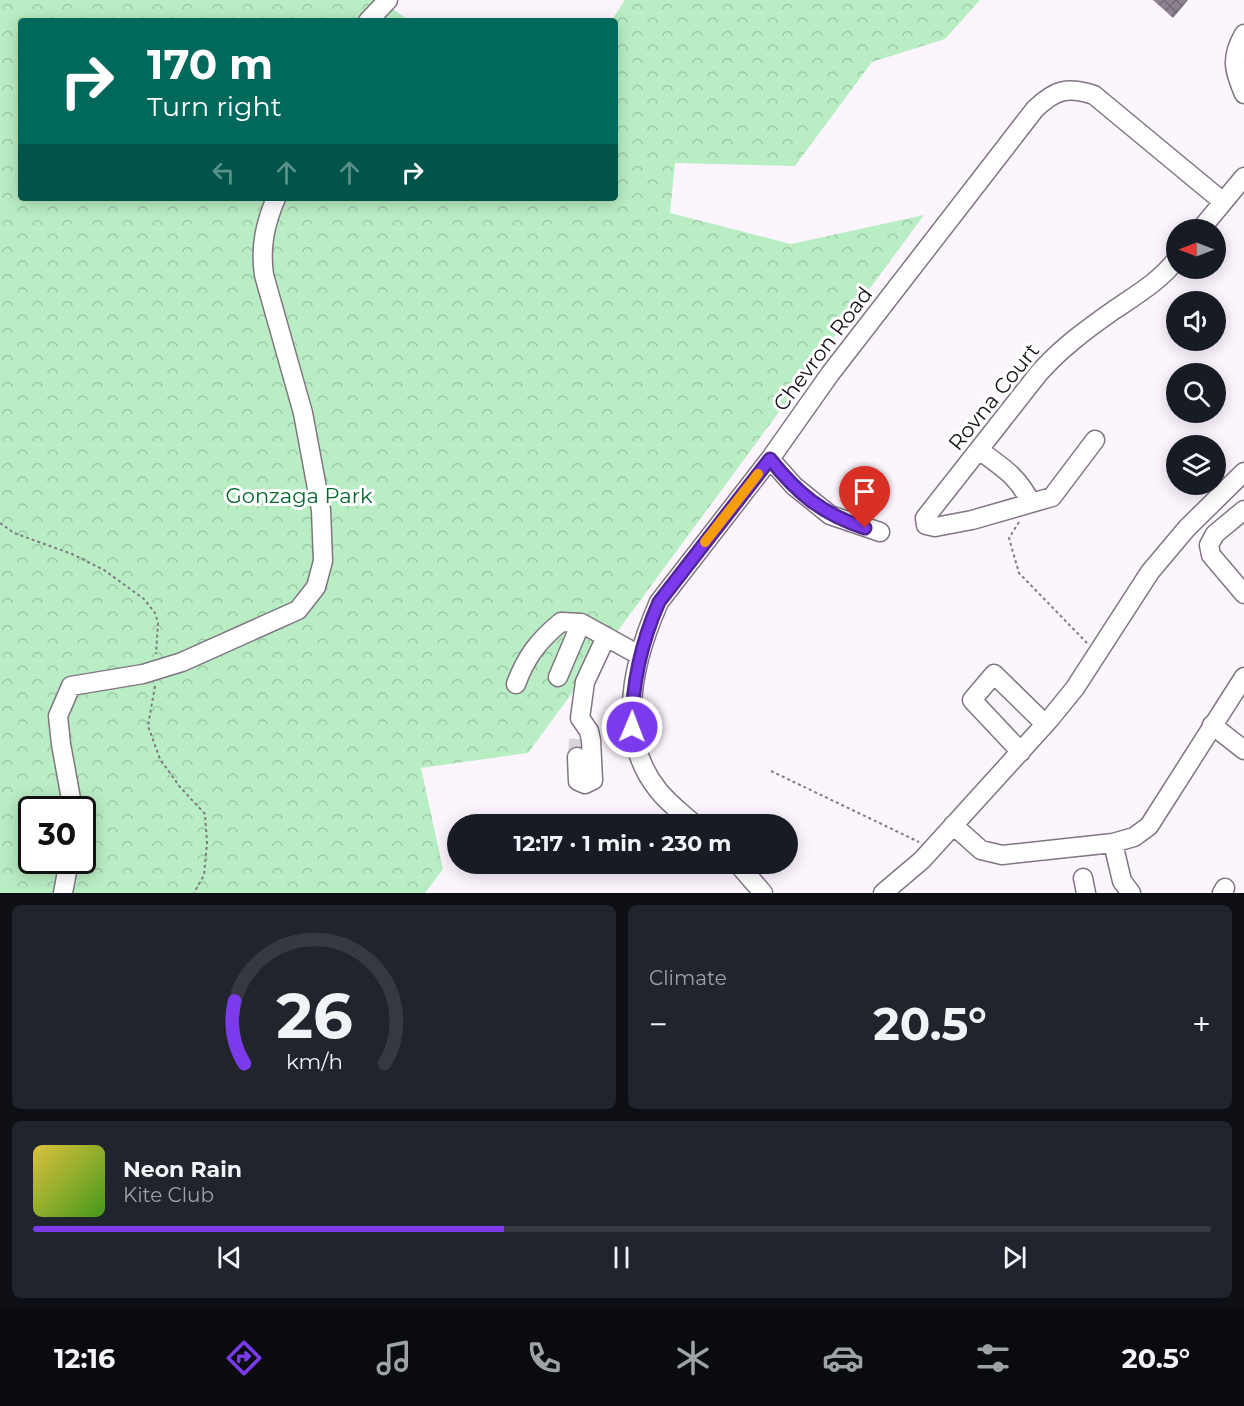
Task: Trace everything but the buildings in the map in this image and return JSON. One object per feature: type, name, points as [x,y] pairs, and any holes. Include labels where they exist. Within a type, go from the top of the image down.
[{"type":"street","points":[[371,18],[388,0]]},
{"type":"street","points":[[1244,34],[1236,50],[1234,62],[1235,73],[1244,94]]},
{"type":"street","name":"Chevron Road","points":[[683,814],[659,792],[640,761],[632,727],[634,687],[639,655],[659,602],[770,459],[830,374],[1035,109],[1052,94],[1073,90],[1094,95],[1222,201]]},
{"type":"street","points":[[1208,219],[1244,177]]},
{"type":"street","points":[[70,796],[58,716],[71,686],[150,672],[182,662],[298,610],[316,587],[323,561],[321,510],[303,412],[264,275],[261,253],[267,219],[275,201]]},
{"type":"street","name":"Rovna Court","points":[[1031,503],[972,520],[935,527],[926,525],[925,518],[1056,355],[1089,328],[1154,282],[1166,270]]},
{"type":"street","points":[[979,450],[1008,471],[1022,486],[1031,503],[1052,497],[1095,440]]},
{"type":"street","points":[[770,459],[794,486],[830,514],[880,532]]},
{"type":"street","points":[[883,893],[922,860],[1046,724],[1075,688],[1150,572],[1188,528],[1244,472]]},
{"type":"street","points":[[1244,510],[1215,534],[1209,545],[1211,555],[1244,594]]},
{"type":"street","points":[[516,684],[524,662],[544,636],[561,622],[582,623],[639,655]]},
{"type":"street","points":[[558,677],[582,623]]},
{"type":"street","points":[[580,717],[589,731],[594,767],[594,780],[585,784],[578,781],[577,748],[580,717],[585,682],[606,637]]},
{"type":"street","points":[[1021,752],[972,700],[994,674],[1046,724]]},
{"type":"street","points":[[953,825],[981,850],[1002,855],[1113,843],[1134,837],[1149,826],[1244,677]]},
{"type":"street","points":[[1212,725],[1244,750]]},
{"type":"street","points":[[1113,843],[1122,881],[1131,893]]},
{"type":"street","points":[[63,893],[67,874]]},
{"type":"street","points":[[745,874],[757,891]]},
{"type":"path","points":[[1031,503],[1009,538],[1018,573],[1085,639],[1096,655]]},
{"type":"path","points":[[771,771],[932,849]]},
{"type":"green space","name":"Gonzaga Park","points":[[0,0],[380,0],[406,18],[18,18],[18,201],[618,201],[618,18],[613,18],[625,0],[980,0],[945,39],[872,62],[795,166],[675,163],[670,213],[791,244],[924,215],[528,753],[421,768],[443,869],[425,893],[0,893]]},
{"type":"tunnel","points":[[577,757],[578,738]]},
{"type":"slow traffic","points":[[705,542],[758,474]]},
{"type":"route","points":[[632,727],[634,679],[639,655],[659,602],[770,459],[782,474],[814,503],[830,514],[865,528]]}]
